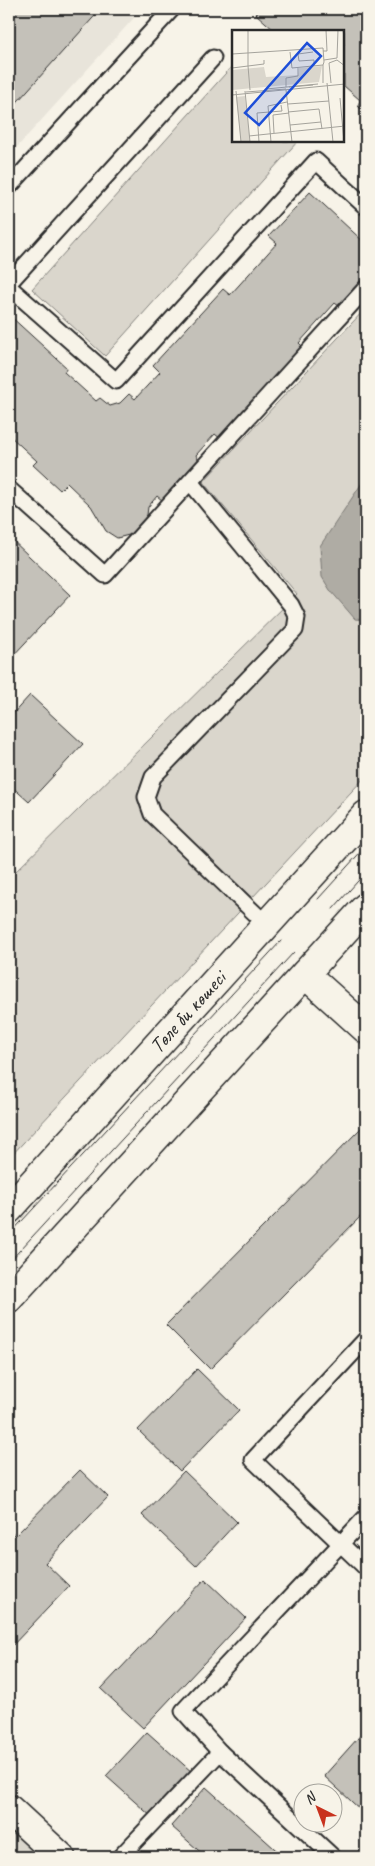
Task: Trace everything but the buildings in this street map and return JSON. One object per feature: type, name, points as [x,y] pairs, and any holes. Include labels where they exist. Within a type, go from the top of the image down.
[{"type":"main road","name":"Төле би көшесі","points":[[9,1209],[366,815]]},
{"type":"main road","points":[[9,1298],[366,908]]},
{"type":"main road","points":[[306,974],[366,1029]]},
{"type":"main road","points":[[9,1809],[61,1857]]},
{"type":"lane","points":[[9,186],[172,9]]},
{"type":"lane","points":[[9,283],[213,58]]},
{"type":"lane","points":[[9,287],[116,381],[316,162],[366,207]]},
{"type":"lane","points":[[9,489],[105,575],[191,483],[366,288]]},
{"type":"lane","points":[[191,483],[291,605],[297,617],[295,630],[153,777],[146,797],[152,814],[266,924]]},
{"type":"lane","points":[[366,1339],[253,1460],[366,1568]]},
{"type":"lane","points":[[334,1857],[220,1752],[183,1711],[366,1517]]},
{"type":"lane","points":[[120,1857],[220,1752]]},
{"type":"shaded area","points":[[9,9],[142,9],[9,156]]},
{"type":"shaded area","points":[[232,66],[232,142],[297,142],[105,356],[32,289]]},
{"type":"shaded area","points":[[366,308],[366,776],[9,1158],[9,878],[297,594],[203,482]]},
{"type":"shaded area","points":[[366,477],[366,620],[355,619],[330,590],[322,577],[320,546]]},
{"type":"shaded area","points":[[9,1810],[60,1857],[9,1857]]},
{"type":"tram line","points":[[318,899],[366,846]]},
{"type":"tram line","points":[[333,909],[366,872]]},
{"type":"tram line","points":[[9,1235],[281,941]]},
{"type":"tram line","points":[[9,1262],[294,952]]}]
